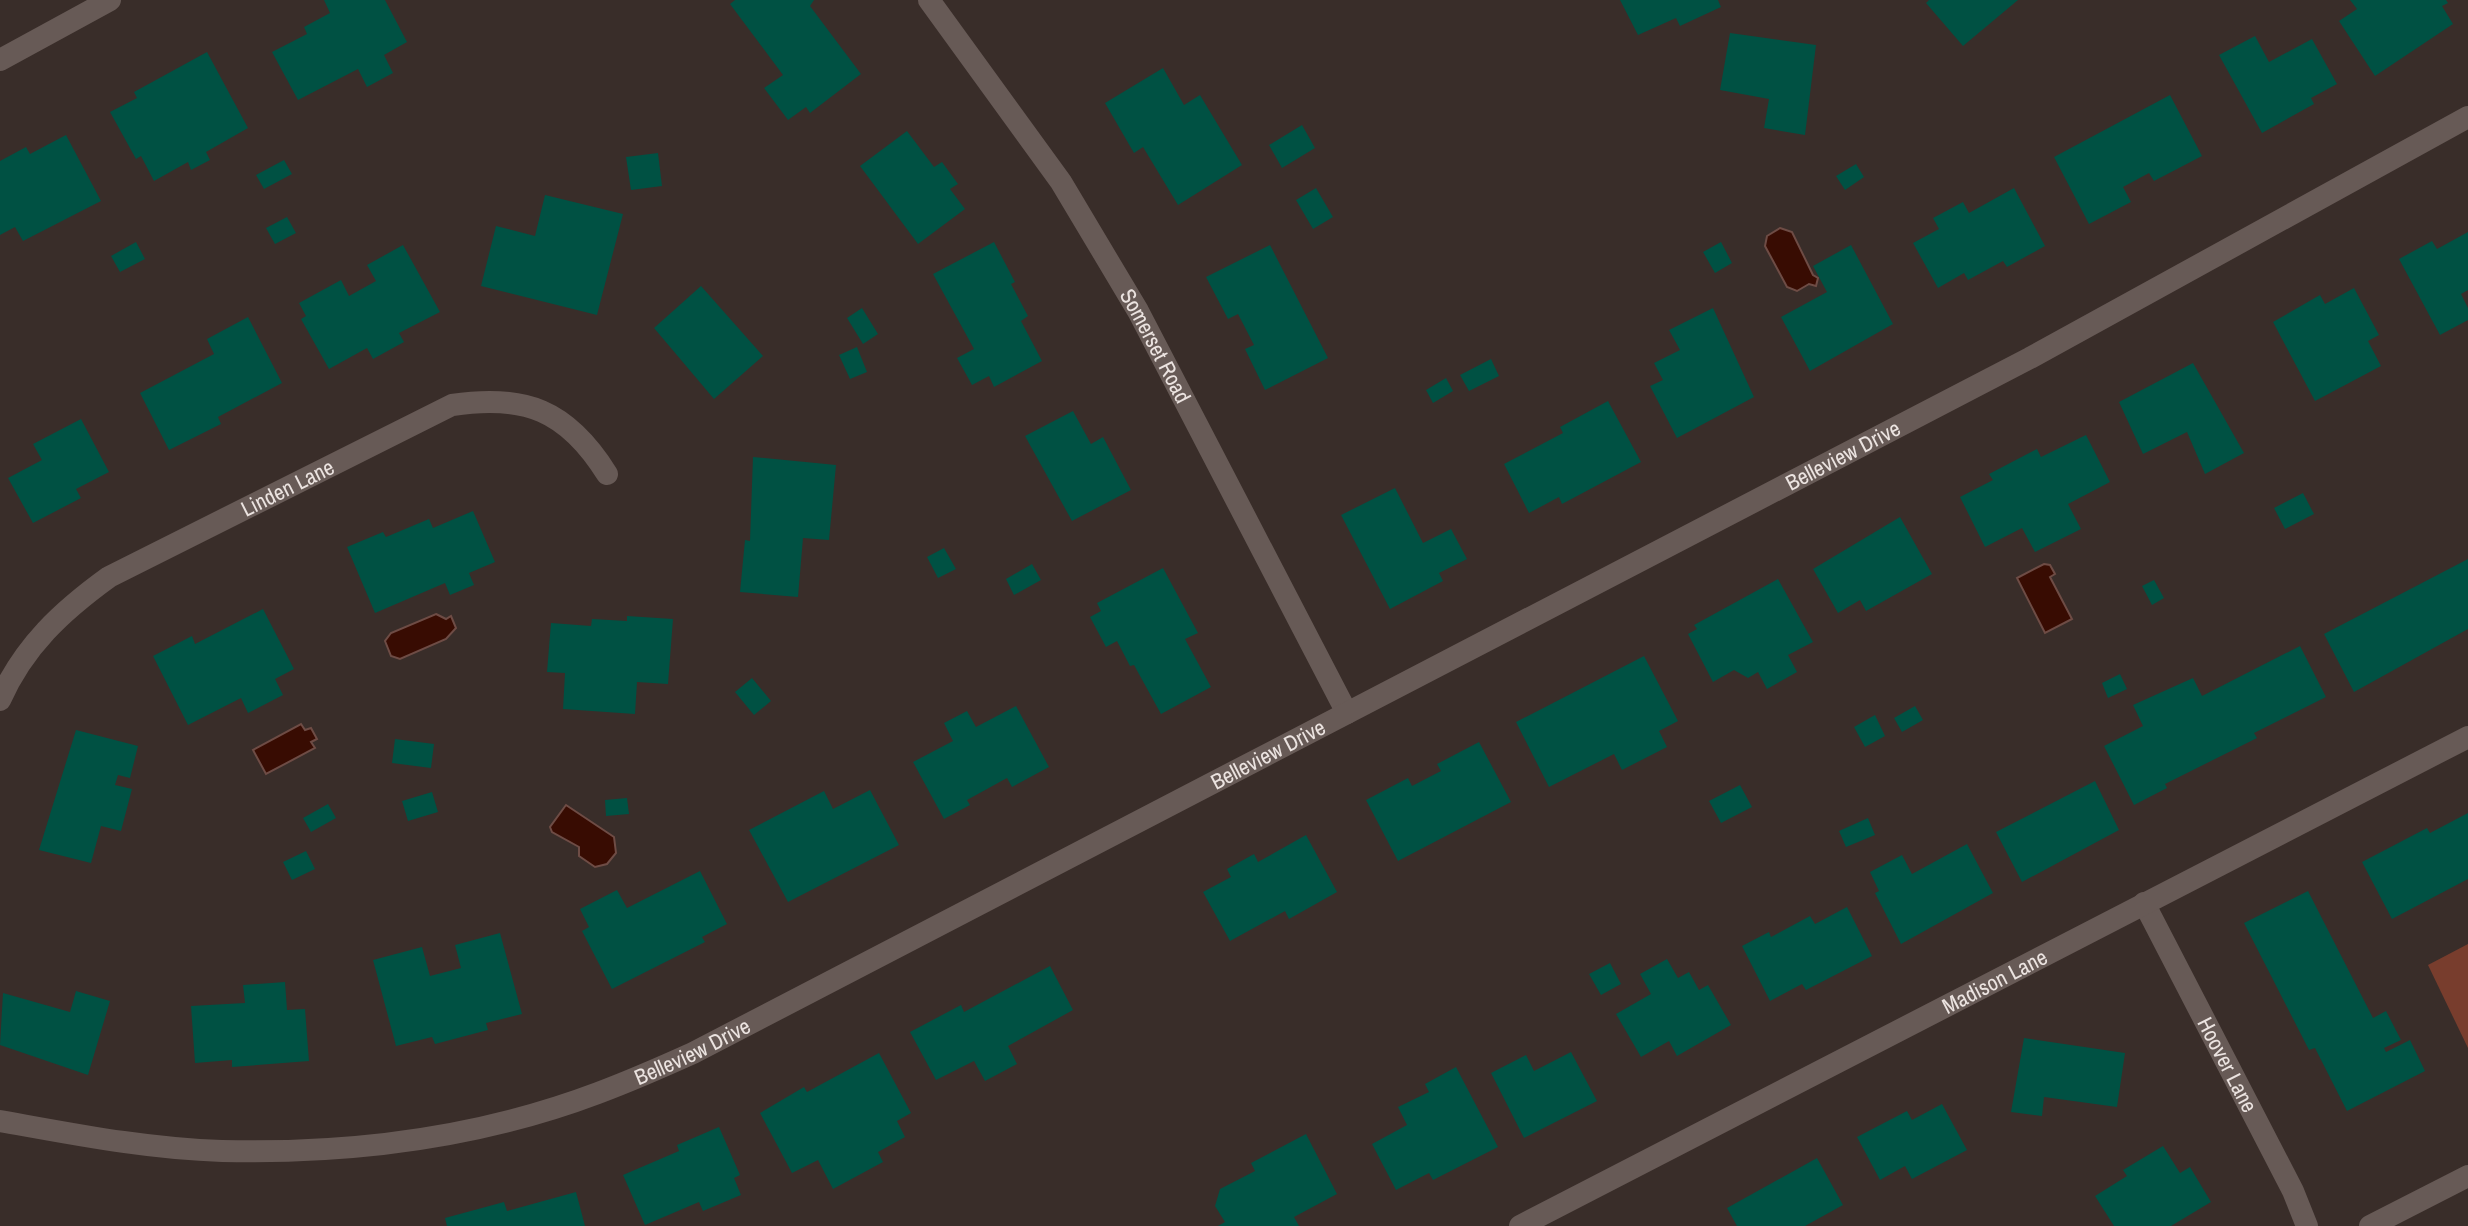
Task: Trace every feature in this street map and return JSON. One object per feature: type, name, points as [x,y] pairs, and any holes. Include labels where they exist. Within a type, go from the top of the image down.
[{"type":"street","points":[[0,60],[110,0]]},
{"type":"street","name":"Somerset Road","points":[[929,0],[1061,182],[1138,311],[1347,713]]},
{"type":"street","name":"Belleview Drive","points":[[0,1121],[116,1141],[220,1151],[324,1150],[394,1143],[497,1124],[583,1098],[693,1053],[2030,358],[2468,117]]},
{"type":"street","name":"Linden Lane","points":[[0,700],[35,641],[65,608],[109,577],[452,405],[491,399],[531,406],[564,423],[590,447],[607,474]]},
{"type":"street","name":"Madison Lane","points":[[1520,1226],[1545,1220],[2144,903],[2468,737]]},
{"type":"street","name":"Hoover Lane","points":[[2144,903],[2293,1191],[2307,1226]]},
{"type":"street","points":[[2370,1226],[2468,1176]]},
{"type":"shaded area","points":[[1780,228],[1792,232],[1813,275],[1818,278],[1816,286],[1809,284],[1797,291],[1787,287],[1765,246],[1767,236]]},
{"type":"shaded area","points":[[2044,564],[2050,565],[2055,574],[2050,577],[2072,619],[2045,633],[2017,578]]},
{"type":"shaded area","points":[[436,614],[446,619],[451,616],[456,628],[446,639],[400,659],[391,656],[385,641],[391,633]]},
{"type":"shaded area","points":[[301,724],[305,730],[311,728],[317,739],[311,742],[315,748],[266,774],[253,750]]},
{"type":"shaded area","points":[[566,805],[614,837],[616,853],[607,864],[595,867],[579,856],[579,847],[552,832],[550,827]]},
{"type":"shaded area","points":[[2468,944],[2468,1048],[2428,965]]},
{"type":"building","points":[[324,0],[385,0],[407,42],[384,55],[393,73],[367,87],[358,69],[298,100],[272,52],[307,34],[304,27],[330,13]]},
{"type":"building","points":[[735,0],[814,0],[810,6],[861,74],[810,113],[806,107],[788,120],[764,88],[783,75],[730,4]]},
{"type":"building","points":[[1620,0],[1718,0],[1721,7],[1680,26],[1676,18],[1638,35]]},
{"type":"building","points":[[1929,0],[2018,0],[1963,46],[1926,3]]},
{"type":"building","points":[[2350,0],[2446,0],[2448,3],[2442,6],[2453,24],[2375,76],[2339,21],[2357,9]]},
{"type":"building","points":[[1730,33],[1816,45],[1805,135],[1764,128],[1769,99],[1720,90]]},
{"type":"building","points":[[2255,36],[2269,62],[2312,39],[2337,84],[2311,98],[2314,104],[2262,133],[2219,55]]},
{"type":"building","points":[[207,52],[248,128],[206,152],[210,160],[191,170],[188,162],[154,181],[141,156],[136,159],[110,112],[137,98],[134,92]]},
{"type":"building","points":[[1163,68],[1184,105],[1200,95],[1242,165],[1178,205],[1143,147],[1134,153],[1105,103]]},
{"type":"building","points":[[2170,95],[2202,156],[2154,181],[2149,173],[2123,187],[2131,202],[2089,224],[2054,157]]},
{"type":"building","points":[[1302,125],[1315,148],[1282,168],[1269,145]]},
{"type":"building","points":[[907,131],[934,167],[942,162],[958,184],[950,189],[965,209],[918,244],[860,166]]},
{"type":"building","points":[[66,135],[101,201],[23,241],[15,227],[0,235],[0,161],[26,147],[30,154]]},
{"type":"building","points":[[658,153],[662,186],[631,190],[626,157]]},
{"type":"building","points":[[284,160],[292,174],[264,189],[256,175]]},
{"type":"building","points":[[1856,164],[1864,177],[1845,190],[1836,176]]},
{"type":"building","points":[[1316,188],[1333,217],[1313,229],[1296,200]]},
{"type":"building","points":[[2014,188],[2045,246],[2007,267],[2003,261],[1968,280],[1964,273],[1938,288],[1913,243],[1939,229],[1933,218],[1963,202],[1969,213]]},
{"type":"building","points":[[545,195],[623,214],[597,315],[481,286],[496,226],[535,236]]},
{"type":"building","points":[[287,217],[296,233],[275,244],[266,228]]},
{"type":"building","points":[[2468,232],[2468,290],[2461,294],[2468,308],[2468,320],[2440,335],[2399,259],[2432,241],[2437,249]]},
{"type":"building","points":[[136,242],[145,259],[120,272],[111,256]]},
{"type":"building","points":[[994,242],[1028,316],[1021,321],[1042,361],[994,387],[989,376],[972,385],[957,358],[974,349],[933,274]]},
{"type":"building","points":[[1721,242],[1732,263],[1715,273],[1703,252]]},
{"type":"building","points":[[403,245],[440,312],[399,333],[404,342],[373,359],[367,348],[329,369],[301,319],[306,316],[299,303],[341,280],[349,296],[376,281],[367,265]]},
{"type":"building","points":[[1270,245],[1328,358],[1265,390],[1245,349],[1254,345],[1238,314],[1228,319],[1206,277]]},
{"type":"building","points":[[1851,245],[1893,324],[1810,371],[1781,317],[1827,292],[1813,266]]},
{"type":"building","points":[[701,286],[763,356],[714,399],[654,328]]},
{"type":"building","points":[[2354,288],[2379,335],[2368,341],[2381,366],[2315,401],[2273,322],[2320,295],[2325,304]]},
{"type":"building","points":[[862,308],[878,334],[863,344],[847,318]]},
{"type":"building","points":[[1713,308],[1754,397],[1677,438],[1650,386],[1663,380],[1654,363],[1680,350],[1669,330]]},
{"type":"building","points":[[248,317],[282,383],[218,417],[221,424],[169,450],[140,393],[214,354],[207,339]]},
{"type":"building","points":[[857,347],[867,372],[850,379],[839,355]]},
{"type":"building","points":[[1491,359],[1499,376],[1469,391],[1460,375]]},
{"type":"building","points":[[2193,363],[2244,453],[2205,474],[2187,432],[2143,454],[2119,402]]},
{"type":"building","points":[[1446,378],[1453,391],[1433,403],[1426,390]]},
{"type":"building","points":[[1608,401],[1641,462],[1562,504],[1559,497],[1529,513],[1504,464],[1563,433],[1560,427]]},
{"type":"building","points":[[1073,411],[1091,444],[1103,437],[1131,490],[1072,521],[1025,436]]},
{"type":"building","points":[[81,419],[109,472],[76,489],[81,498],[33,523],[8,478],[42,460],[33,444]]},
{"type":"building","points":[[2086,435],[2110,482],[2068,504],[2081,529],[2035,552],[2022,528],[1985,547],[1960,497],[1993,480],[1989,474],[2037,449],[2041,457]]},
{"type":"building","points":[[753,457],[836,465],[829,540],[803,538],[798,597],[740,592],[745,540],[750,541]]},
{"type":"building","points":[[1395,488],[1423,543],[1451,529],[1467,559],[1439,573],[1443,581],[1390,609],[1341,515]]},
{"type":"building","points":[[2303,493],[2314,514],[2285,529],[2274,508]]},
{"type":"building","points":[[473,511],[495,562],[469,573],[474,585],[450,595],[445,583],[375,613],[347,547],[383,532],[386,537],[429,519],[433,528]]},
{"type":"building","points":[[1900,517],[1932,574],[1866,611],[1860,600],[1838,613],[1813,569]]},
{"type":"building","points":[[944,548],[956,569],[938,578],[927,557]]},
{"type":"building","points":[[2468,559],[2468,629],[2354,692],[2324,634]]},
{"type":"building","points":[[1032,564],[1041,580],[1014,595],[1006,579]]},
{"type":"building","points":[[1163,568],[1198,633],[1185,639],[1211,687],[1161,714],[1117,641],[1106,647],[1090,617],[1101,611],[1097,603]]},
{"type":"building","points":[[1778,579],[1813,642],[1788,655],[1797,672],[1767,689],[1758,672],[1748,678],[1734,670],[1713,682],[1688,634],[1697,629],[1694,625]]},
{"type":"building","points":[[2154,580],[2164,598],[2152,605],[2142,586]]},
{"type":"building","points":[[263,609],[294,669],[275,679],[283,695],[248,713],[241,698],[188,725],[153,656],[192,636],[195,644]]},
{"type":"building","points":[[627,616],[673,619],[668,684],[637,682],[635,714],[563,709],[565,673],[547,672],[551,623],[591,626],[592,619],[627,621]]},
{"type":"building","points":[[2300,646],[2326,697],[2254,733],[2257,738],[2165,784],[2167,788],[2134,805],[2104,746],[2143,726],[2133,705],[2193,678],[2202,696]]},
{"type":"building","points":[[1644,656],[1678,721],[1659,731],[1667,747],[1622,770],[1614,754],[1549,787],[1516,722]]},
{"type":"building","points":[[2120,674],[2127,689],[2108,698],[2102,683]]},
{"type":"building","points":[[752,678],[771,701],[754,715],[735,692]]},
{"type":"building","points":[[1016,706],[1049,767],[1012,787],[1007,778],[967,800],[970,805],[944,819],[913,762],[953,741],[944,723],[967,711],[976,727]]},
{"type":"building","points":[[1915,706],[1923,720],[1902,732],[1894,718]]},
{"type":"building","points":[[1875,715],[1885,736],[1865,747],[1854,727]]},
{"type":"building","points":[[76,730],[138,746],[130,778],[118,775],[115,785],[132,789],[121,831],[101,826],[91,863],[39,850]]},
{"type":"building","points":[[395,739],[434,744],[431,768],[392,763]]},
{"type":"building","points":[[1479,742],[1511,802],[1398,861],[1366,800],[1408,778],[1412,786],[1441,771],[1437,764]]},
{"type":"building","points":[[2095,781],[2119,830],[2022,882],[1996,832]]},
{"type":"building","points":[[1740,785],[1752,807],[1721,823],[1709,801]]},
{"type":"building","points":[[870,790],[899,845],[788,902],[749,830],[824,791],[833,809]]},
{"type":"building","points":[[432,792],[438,812],[408,821],[402,801]]},
{"type":"building","points":[[627,798],[629,814],[606,816],[605,800]]},
{"type":"building","points":[[328,804],[336,818],[311,832],[303,818]]},
{"type":"building","points":[[2468,813],[2468,879],[2392,919],[2362,862],[2427,828],[2430,833]]},
{"type":"building","points":[[1868,818],[1875,835],[1846,847],[1839,831]]},
{"type":"building","points":[[1306,835],[1337,892],[1289,919],[1285,911],[1230,941],[1203,892],[1231,877],[1227,869],[1254,854],[1258,862]]},
{"type":"building","points":[[1967,844],[1993,893],[1901,944],[1875,893],[1879,891],[1870,872],[1902,855],[1912,874]]},
{"type":"building","points":[[306,851],[315,869],[292,880],[283,862]]},
{"type":"building","points":[[700,871],[727,924],[702,937],[705,942],[612,989],[582,931],[589,927],[580,909],[617,890],[627,908]]},
{"type":"building","points":[[2308,891],[2373,1018],[2386,1011],[2401,1040],[2384,1048],[2386,1052],[2410,1040],[2425,1071],[2347,1111],[2315,1048],[2309,1050],[2244,923]]},
{"type":"building","points":[[1847,907],[1872,956],[1806,990],[1802,984],[1770,1001],[1742,946],[1769,932],[1771,937],[1810,916],[1815,924]]},
{"type":"building","points":[[500,933],[522,1014],[486,1023],[488,1030],[435,1044],[432,1037],[396,1046],[373,960],[422,947],[430,976],[461,968],[455,945]]},
{"type":"building","points":[[1667,959],[1678,978],[1689,972],[1699,990],[1708,985],[1731,1025],[1677,1056],[1669,1041],[1641,1057],[1616,1014],[1651,994],[1640,974]]},
{"type":"building","points":[[1610,963],[1621,984],[1601,995],[1589,974]]},
{"type":"building","points":[[1050,966],[1073,1010],[1008,1046],[1017,1064],[985,1081],[974,1061],[936,1080],[910,1032],[961,1005],[964,1012]]},
{"type":"building","points":[[285,982],[287,1010],[305,1009],[309,1061],[232,1067],[232,1060],[195,1063],[191,1006],[245,1003],[243,985]]},
{"type":"building","points":[[76,991],[110,1001],[88,1075],[0,1045],[3,993],[70,1012]]},
{"type":"building","points":[[2024,1038],[2125,1053],[2117,1107],[2044,1097],[2042,1116],[2011,1112]]},
{"type":"building","points":[[1571,1052],[1597,1101],[1524,1138],[1491,1073],[1526,1055],[1534,1071]]},
{"type":"building","points":[[879,1053],[911,1113],[897,1121],[905,1137],[878,1152],[883,1162],[833,1189],[818,1160],[792,1173],[760,1113],[804,1087],[807,1092]]},
{"type":"building","points":[[1456,1067],[1498,1147],[1433,1180],[1429,1173],[1396,1190],[1372,1144],[1407,1125],[1398,1107],[1429,1092],[1425,1084]]},
{"type":"building","points":[[1942,1104],[1967,1150],[1912,1179],[1905,1166],[1880,1180],[1857,1137],[1907,1111],[1912,1120]]},
{"type":"building","points":[[719,1127],[740,1175],[734,1178],[741,1195],[703,1211],[699,1202],[645,1225],[623,1175],[679,1151],[677,1145]]},
{"type":"building","points":[[1306,1134],[1337,1194],[1294,1217],[1299,1226],[1218,1226],[1225,1222],[1215,1206],[1220,1189],[1255,1171],[1251,1163]]},
{"type":"building","points":[[2163,1146],[2180,1173],[2190,1167],[2211,1202],[2171,1226],[2114,1226],[2095,1196],[2127,1176],[2123,1170]]},
{"type":"building","points":[[1817,1158],[1843,1205],[1805,1226],[1737,1226],[1727,1208]]},
{"type":"building","points":[[576,1192],[585,1226],[447,1226],[445,1218],[504,1202],[507,1211]]}]
